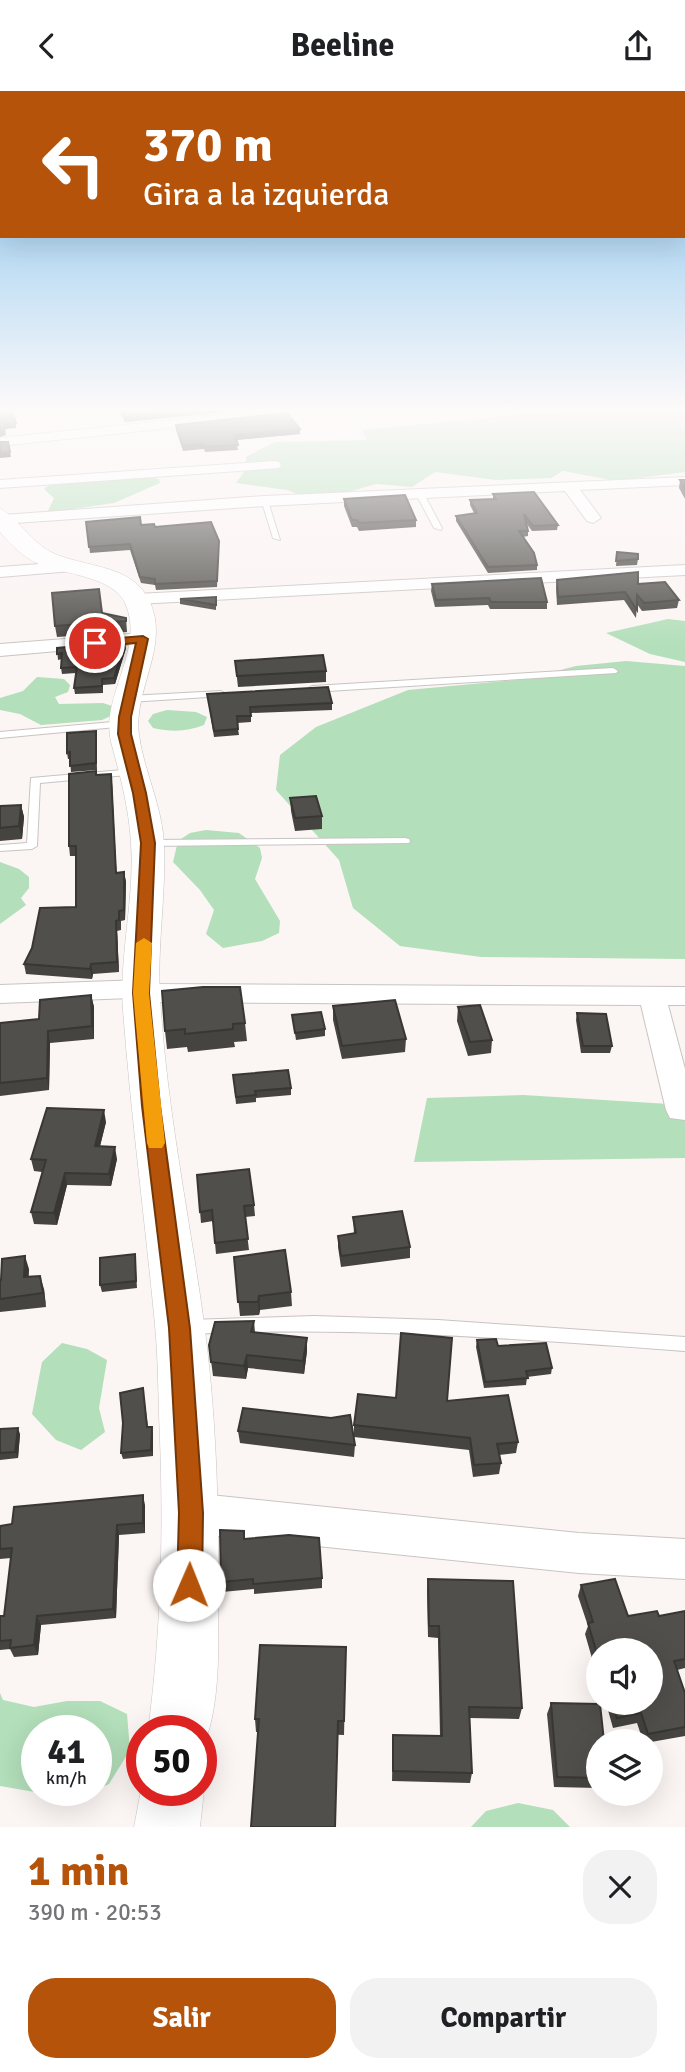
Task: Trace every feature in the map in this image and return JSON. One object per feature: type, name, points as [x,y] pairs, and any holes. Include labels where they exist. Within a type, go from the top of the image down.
[{"type":"main road","points":[[1,507],[17,539],[32,551],[66,566],[118,583],[137,599],[143,639],[127,711],[128,753],[148,843],[141,991],[151,1106],[180,1328],[191,1513],[188,1657],[181,1715]]},
{"type":"main road","points":[[167,1827],[170,1806]]},
{"type":"street","points":[[1,507],[124,488]]},
{"type":"street","points":[[1,507],[264,501],[548,488]]},
{"type":"street","points":[[571,488],[593,518]]},
{"type":"street","points":[[0,572],[66,566]]},
{"type":"street","points":[[137,599],[685,570]]},
{"type":"street","points":[[0,650],[143,639]]},
{"type":"street","points":[[0,995],[141,991],[685,996]]},
{"type":"street","points":[[652,996],[681,1111]]},
{"type":"street","points":[[191,1513],[579,1553],[685,1559]]},
{"type":"lane","points":[[420,494],[438,528]]},
{"type":"lane","points":[[264,501],[277,538]]},
{"type":"lane","points":[[295,689],[612,671]]},
{"type":"lane","points":[[0,735],[226,694]]},
{"type":"lane","points":[[0,849],[32,846],[35,781],[134,772]]},
{"type":"lane","points":[[148,843],[405,841]]},
{"type":"lane","points":[[180,1328],[247,1324],[405,1326],[685,1344]]},
{"type":"green space","points":[[148,488],[114,503],[47,513],[54,498],[44,489]]},
{"type":"green space","points":[[273,488],[362,488],[348,492],[300,495]]},
{"type":"green space","points":[[668,619],[685,621],[685,662],[650,654],[606,633]]},
{"type":"green space","points":[[626,661],[685,666],[685,959],[481,957],[400,946],[353,908],[339,860],[276,790],[280,755],[316,727],[408,690],[526,679],[576,666]]},
{"type":"green space","points":[[37,677],[64,679],[70,685],[68,692],[55,697],[59,704],[103,703],[115,707],[115,714],[102,720],[41,725],[20,714],[0,710],[0,698],[23,691]]},
{"type":"green space","points":[[167,710],[196,712],[207,717],[204,725],[191,729],[173,731],[153,728],[148,721],[153,714]]},
{"type":"green space","points":[[206,830],[239,833],[260,848],[262,858],[255,879],[280,921],[279,933],[262,941],[223,948],[206,934],[214,910],[200,890],[173,862],[178,841],[190,833]]},
{"type":"green space","points":[[0,862],[19,869],[29,877],[29,888],[21,898],[26,905],[0,924]]},
{"type":"green space","points":[[523,1095],[685,1105],[685,1158],[414,1162],[427,1098]]},
{"type":"green space","points":[[62,1343],[87,1349],[107,1360],[99,1408],[105,1432],[81,1450],[56,1440],[32,1414],[42,1362]]},
{"type":"green space","points":[[0,1693],[3,1700],[34,1707],[67,1701],[100,1701],[127,1714],[126,1756],[112,1779],[112,1715],[21,1715],[21,1790],[0,1786]]},
{"type":"green space","points":[[518,1803],[553,1810],[570,1827],[471,1827],[486,1811]]},
{"type":"building","points":[[534,492],[558,525],[533,526],[524,514],[528,531],[519,531],[534,553],[537,565],[488,567],[456,516],[477,513],[470,500],[496,499],[493,494]]},
{"type":"building","points":[[405,495],[416,520],[359,523],[352,520],[344,499]]},
{"type":"building","points":[[140,517],[141,525],[154,524],[155,527],[211,522],[219,541],[217,581],[155,584],[155,579],[140,577],[130,544],[89,547],[86,522]]},
{"type":"building","points":[[617,552],[638,554],[638,559],[616,561]]},
{"type":"building","points":[[638,572],[638,584],[665,582],[679,600],[644,603],[637,595],[637,610],[625,592],[558,597],[557,580]]},
{"type":"building","points":[[541,578],[547,602],[491,602],[489,598],[436,600],[432,584]]},
{"type":"building","points":[[99,589],[102,613],[126,618],[126,621],[55,626],[52,593]]},
{"type":"building","points":[[216,597],[216,605],[180,599]]},
{"type":"building","points":[[125,642],[114,678],[102,679],[102,686],[74,688],[77,667],[61,668],[62,653],[57,654],[57,648]]},
{"type":"building","points":[[323,655],[326,671],[237,676],[235,661]]},
{"type":"building","points":[[328,687],[332,703],[250,707],[251,716],[237,716],[238,729],[214,731],[207,694]]},
{"type":"building","points":[[96,731],[96,763],[70,766],[67,733]]},
{"type":"building","points":[[96,771],[96,775],[111,774],[116,873],[124,872],[124,910],[119,911],[119,920],[116,921],[117,962],[91,964],[90,969],[24,964],[32,948],[40,908],[76,907],[76,846],[69,846],[69,774]]},
{"type":"building","points":[[316,796],[322,816],[295,818],[290,798]]},
{"type":"building","points":[[21,805],[19,826],[0,828],[0,806]]},
{"type":"building","points":[[240,987],[245,1023],[233,1024],[233,1029],[185,1034],[185,1029],[165,1031],[162,991]]},
{"type":"building","points":[[91,995],[92,1026],[48,1031],[47,1078],[0,1083],[0,1023],[39,1019],[40,1000]]},
{"type":"building","points":[[395,1000],[406,1039],[342,1046],[333,1006]]},
{"type":"building","points":[[480,1005],[492,1040],[470,1042],[458,1007]]},
{"type":"building","points":[[321,1012],[325,1029],[295,1033],[292,1015]]},
{"type":"building","points":[[577,1013],[606,1014],[612,1046],[583,1046]]},
{"type":"building","points":[[288,1070],[291,1088],[255,1091],[256,1095],[236,1097],[233,1075]]},
{"type":"building","points":[[47,1108],[104,1110],[95,1146],[115,1147],[109,1174],[65,1173],[54,1213],[31,1212],[46,1160],[31,1159]]},
{"type":"building","points":[[249,1169],[254,1205],[244,1206],[248,1239],[215,1243],[212,1210],[200,1212],[197,1175]]},
{"type":"building","points":[[402,1211],[410,1247],[341,1256],[338,1236],[356,1233],[353,1217]]},
{"type":"building","points":[[285,1250],[291,1292],[259,1296],[258,1302],[238,1302],[234,1257]]},
{"type":"building","points":[[135,1254],[136,1281],[100,1285],[100,1258]]},
{"type":"building","points":[[25,1256],[24,1277],[40,1276],[43,1293],[0,1299],[2,1259]]},
{"type":"building","points":[[254,1321],[251,1332],[307,1338],[303,1361],[247,1355],[244,1366],[211,1362],[209,1345],[215,1322]]},
{"type":"building","points":[[401,1333],[452,1338],[447,1401],[508,1395],[518,1442],[497,1444],[501,1463],[474,1465],[470,1438],[354,1425],[358,1394],[396,1398]]},
{"type":"building","points":[[496,1339],[498,1346],[546,1343],[552,1368],[526,1371],[528,1378],[485,1382],[477,1340]]},
{"type":"building","points":[[143,1388],[147,1427],[152,1427],[151,1450],[121,1453],[123,1423],[120,1393]]},
{"type":"building","points":[[243,1408],[331,1418],[350,1415],[355,1445],[238,1431]]},
{"type":"building","points":[[18,1428],[15,1452],[0,1453],[0,1429]]},
{"type":"building","points":[[143,1495],[143,1523],[117,1525],[113,1609],[37,1616],[34,1645],[10,1648],[11,1640],[0,1641],[0,1616],[4,1616],[12,1548],[0,1549],[0,1526],[12,1524],[14,1507]]},
{"type":"building","points":[[220,1530],[244,1531],[244,1539],[289,1535],[319,1538],[322,1578],[253,1584],[253,1579],[221,1582]]},
{"type":"building","points":[[428,1579],[513,1581],[522,1708],[469,1707],[472,1773],[393,1771],[393,1735],[442,1736],[439,1626],[429,1626]]},
{"type":"building","points":[[615,1579],[628,1616],[657,1611],[659,1616],[685,1611],[685,1659],[674,1661],[685,1693],[685,1727],[663,1731],[663,1729],[646,1729],[642,1715],[663,1715],[663,1638],[592,1638],[588,1623],[593,1622],[581,1585]]},
{"type":"building","points":[[260,1645],[346,1647],[344,1721],[338,1721],[335,1827],[251,1827],[259,1719],[255,1719]]},
{"type":"building","points":[[551,1703],[586,1704],[586,1715],[601,1715],[603,1729],[586,1729],[586,1778],[557,1777]]},
{"type":"slow traffic","points":[[144,943],[141,993],[156,1143]]},
{"type":"route","points":[[95,643],[143,639],[125,717],[124,734],[140,793],[148,843],[141,993],[151,1106],[180,1328],[191,1513],[189,1585]]}]
